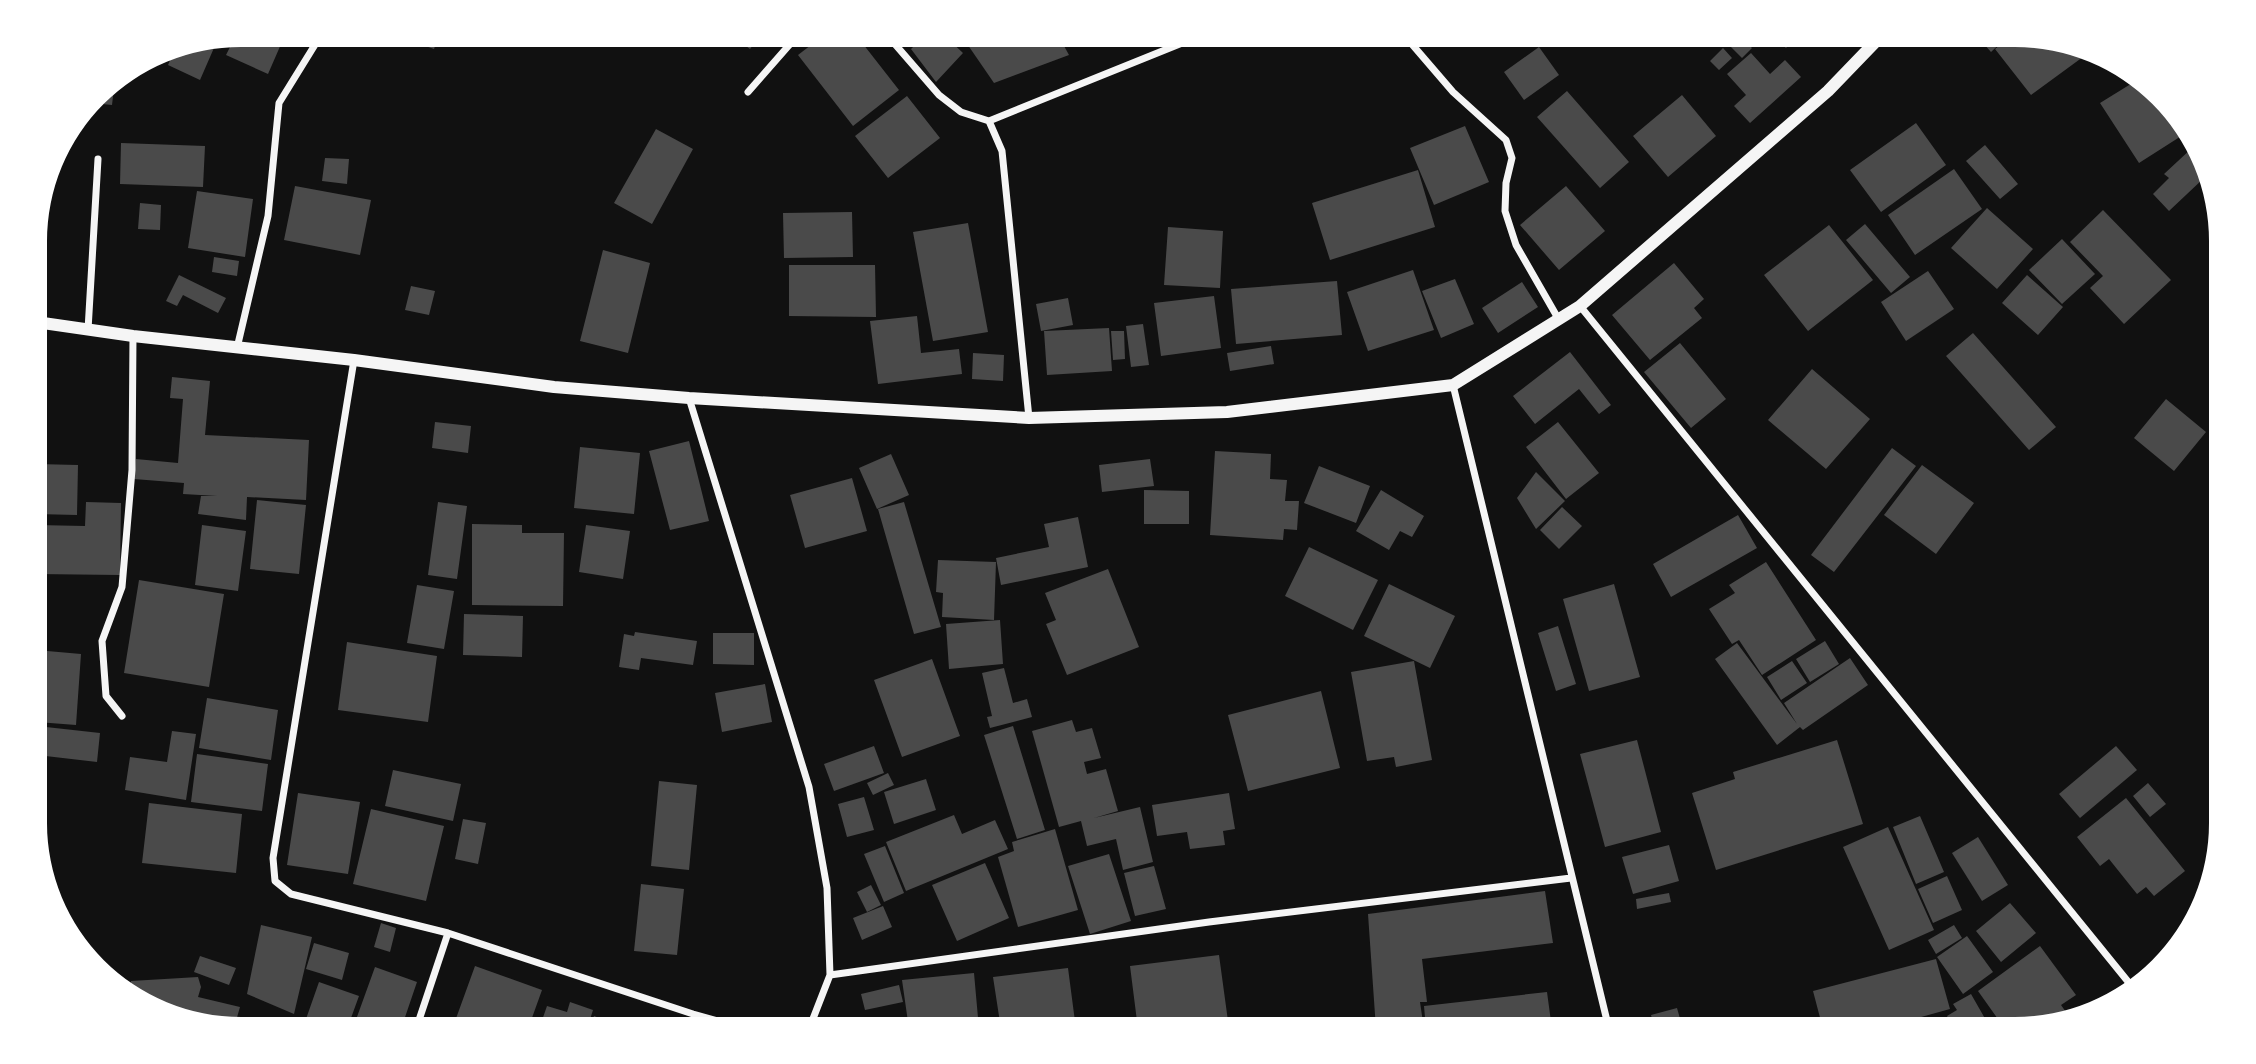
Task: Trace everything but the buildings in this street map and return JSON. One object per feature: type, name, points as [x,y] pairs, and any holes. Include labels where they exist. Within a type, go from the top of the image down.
[{"type":"street","points":[[237,348],[268,216],[279,103],[314,47]]},
{"type":"street","points":[[748,92],[787,47]]},
{"type":"street","points":[[897,47],[939,95],[961,113],[989,121],[1172,47]]},
{"type":"street","points":[[1414,47],[1453,92],[1506,140],[1512,158],[1506,184],[1505,211],[1516,245],[1559,320]]},
{"type":"street","points":[[48,324],[554,387],[690,398],[1029,418],[1227,412],[1453,385],[1580,306],[1828,91],[1870,47]]},
{"type":"street","points":[[989,121],[1002,152],[1029,418]]},
{"type":"street","points":[[88,330],[98,159]]},
{"type":"street","points":[[1580,306],[2127,981]]},
{"type":"street","points":[[122,716],[106,696],[102,641],[122,587],[132,470],[133,336]]},
{"type":"street","points":[[354,360],[273,858],[275,881],[292,894],[448,933],[703,1017]]},
{"type":"street","points":[[1453,385],[1606,1016]]},
{"type":"street","points":[[690,398],[809,787],[827,888],[830,975],[814,1017]]},
{"type":"street","points":[[830,975],[1209,922],[1571,878]]},
{"type":"street","points":[[420,1017],[448,933]]}]
